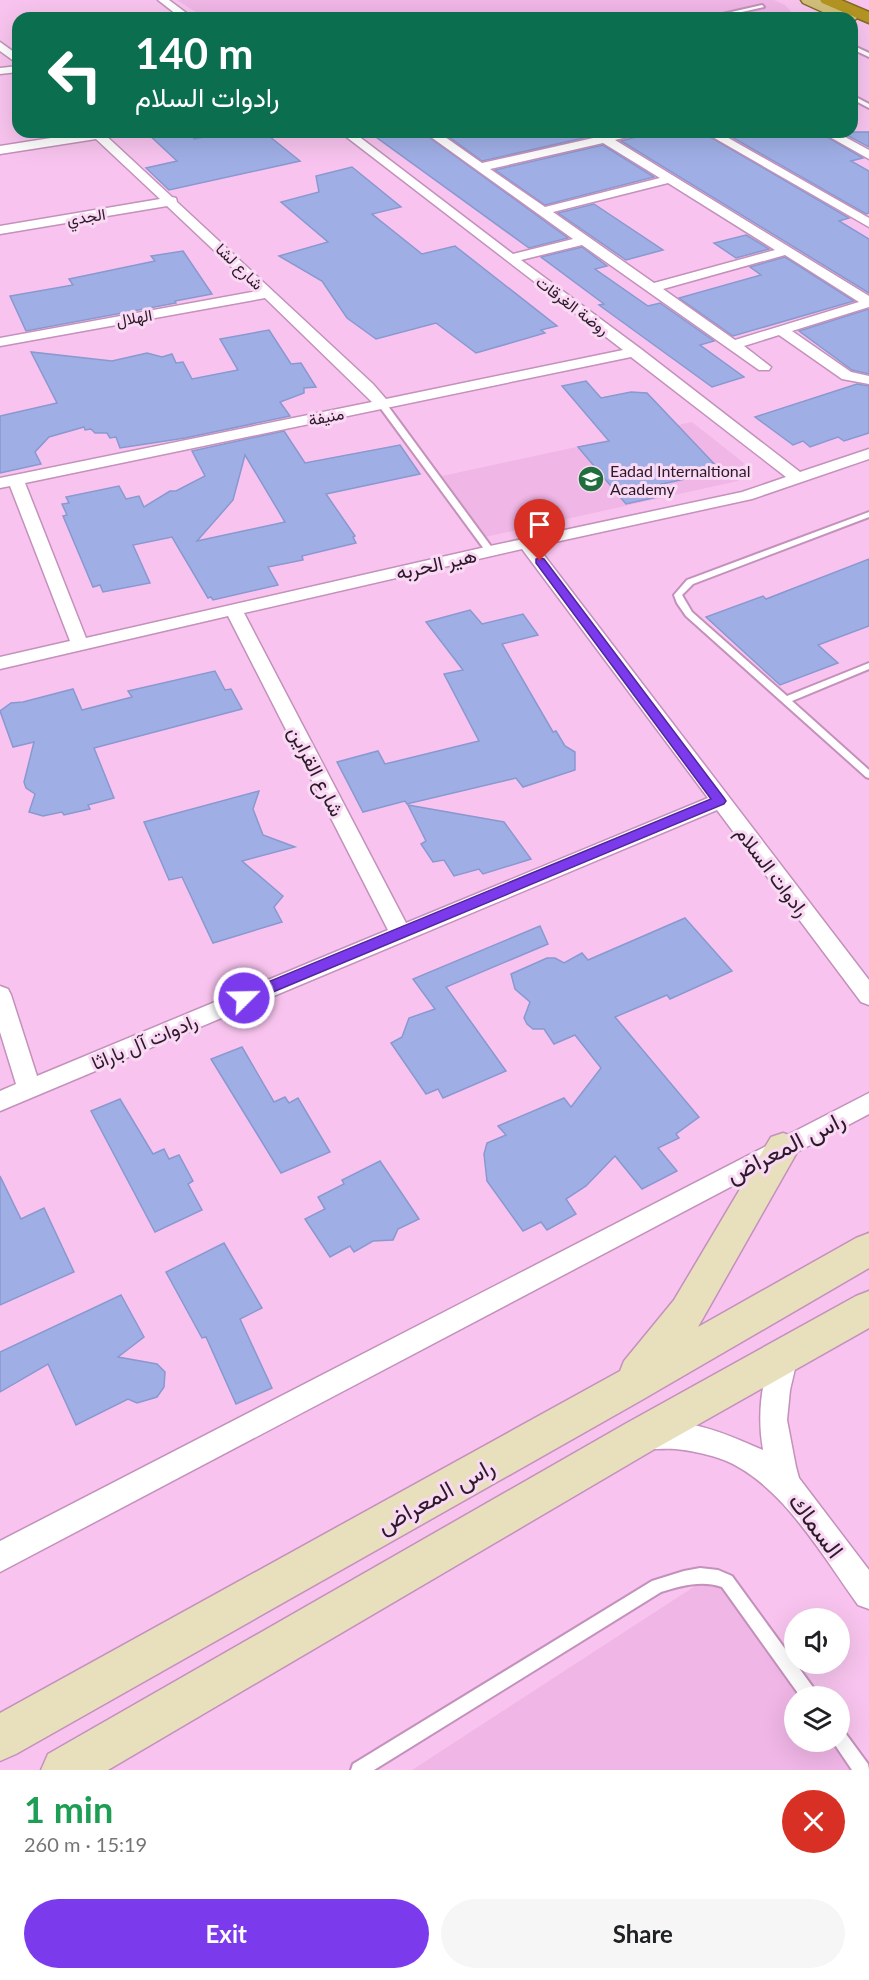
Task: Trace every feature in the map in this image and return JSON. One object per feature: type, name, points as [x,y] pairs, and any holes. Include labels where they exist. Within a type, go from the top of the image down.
[{"type":"highway","points":[[828,0],[855,12]]},
{"type":"highway","points":[[853,0],[869,7]]},
{"type":"street","points":[[164,0],[180,12]]},
{"type":"street","points":[[0,45],[12,56]]},
{"type":"street","points":[[0,150],[73,138]]},
{"type":"street","name":"شارع لشا","points":[[101,138],[172,201],[368,387],[382,404]]},
{"type":"street","name":"روضة الغرقات","points":[[354,138],[799,479]]},
{"type":"street","points":[[438,138],[764,367]]},
{"type":"street","points":[[482,167],[609,138]]},
{"type":"street","points":[[720,138],[869,223]]},
{"type":"street","points":[[837,138],[869,155]]},
{"type":"street","points":[[605,139],[869,302]]},
{"type":"street","points":[[543,211],[671,179]]},
{"type":"street","name":"الجدي","points":[[0,230],[172,201]]},
{"type":"street","points":[[496,249],[570,230]]},
{"type":"street","points":[[510,259],[584,240]]},
{"type":"street","points":[[653,288],[786,251]]},
{"type":"street","name":"الهلال","points":[[0,342],[269,293]]},
{"type":"street","points":[[734,345],[869,302]]},
{"type":"street","points":[[781,330],[847,376],[869,380]]},
{"type":"street","name":"منيفة","points":[[80,644],[8,481],[636,352]]},
{"type":"street","name":"هير الحربه","points":[[0,663],[490,551],[746,496],[869,454]]},
{"type":"street","name":"رادوات السلام","points":[[526,543],[869,996]]},
{"type":"street","name":"شارع القراين","points":[[234,610],[400,932]]},
{"type":"street","name":"رادوات آل باراثا","points":[[0,1101],[400,932],[720,801]]},
{"type":"street","points":[[0,995],[29,1089]]},
{"type":"street","name":"راس المعراض","points":[[0,1557],[869,1102]]},
{"type":"street","points":[[626,1388],[687,1312],[783,1147]]},
{"type":"street","name":"راس المعراض","points":[[0,1738],[626,1388],[869,1249]]},
{"type":"street","points":[[64,1770],[639,1437],[869,1308]]},
{"type":"street","name":"السماك","points":[[785,1356],[775,1384],[772,1417],[776,1451],[788,1485],[869,1594]]},
{"type":"street","name":"السماك","points":[[639,1437],[675,1436],[715,1443],[753,1460],[788,1485]]},
{"type":"lane","points":[[735,12],[762,6]]},
{"type":"lane","points":[[382,404],[490,551]]},
{"type":"lane","points":[[869,514],[690,582],[678,595],[689,614],[869,775]]},
{"type":"lane","points":[[786,700],[869,666]]},
{"type":"lane","points":[[359,1770],[657,1586],[692,1575],[712,1575],[727,1581],[802,1686]]},
{"type":"lane","points":[[849,1752],[862,1770]]},
{"type":"shaded area","points":[[177,0],[774,0],[785,5],[791,12],[196,12]]},
{"type":"shaded area","name":"Eadad Internaltional Academy","points":[[692,422],[744,463],[738,481],[485,537],[442,476]]},
{"type":"shaded area","points":[[712,1575],[792,1686],[784,1686],[784,1752],[838,1752],[851,1770],[412,1770]]},
{"type":"building","points":[[858,132],[869,132],[869,147],[852,138],[858,138]]},
{"type":"building","points":[[152,138],[271,138],[300,161],[169,190],[146,168],[177,161]]},
{"type":"building","points":[[377,138],[430,138],[568,238],[529,248]]},
{"type":"building","points":[[450,138],[584,138],[482,161]]},
{"type":"building","points":[[632,138],[712,138],[849,218],[839,221],[869,239],[869,293],[621,141]]},
{"type":"building","points":[[733,138],[829,138],[863,158],[851,161],[869,171],[869,213],[866,214]]},
{"type":"building","points":[[603,145],[654,177],[545,205],[495,170]]},
{"type":"building","points":[[352,167],[401,207],[372,214],[422,254],[455,246],[557,326],[541,330],[545,333],[476,353],[436,323],[376,339],[347,318],[322,281],[279,256],[328,242],[281,202],[319,192],[316,176]]},
{"type":"building","points":[[594,204],[663,250],[626,260],[558,213]]},
{"type":"building","points":[[746,235],[769,249],[736,258],[714,243]]},
{"type":"building","points":[[582,247],[607,266],[595,269],[648,306],[660,303],[714,341],[700,345],[744,377],[712,387],[599,305],[604,304],[541,257]]},
{"type":"building","points":[[183,251],[212,294],[175,301],[176,303],[26,331],[10,296],[73,285],[69,279],[155,261],[151,256]]},
{"type":"building","points":[[785,257],[854,301],[733,336],[679,298],[761,275],[750,267]]},
{"type":"building","points":[[869,309],[869,374],[852,370],[799,331]]},
{"type":"building","points":[[269,330],[291,364],[301,363],[316,387],[304,388],[304,393],[280,402],[290,416],[185,438],[120,448],[116,437],[110,438],[107,433],[95,433],[91,429],[85,430],[84,427],[49,437],[35,452],[41,464],[0,473],[0,416],[57,403],[31,352],[112,361],[147,353],[162,357],[172,354],[176,363],[183,362],[192,379],[238,370],[220,339]]},
{"type":"building","points":[[586,381],[601,398],[631,392],[647,393],[721,471],[653,486],[655,489],[650,490],[657,497],[626,504],[578,447],[609,441],[562,386]]},
{"type":"building","points":[[857,384],[869,386],[869,433],[844,441],[838,437],[810,447],[803,441],[793,445],[755,417]]},
{"type":"building","points":[[284,431],[305,463],[400,445],[420,474],[326,494],[355,536],[353,537],[356,543],[302,556],[303,560],[268,567],[278,585],[213,600],[211,597],[208,598],[172,537],[133,545],[150,583],[103,592],[100,585],[93,587],[63,516],[67,515],[62,504],[69,503],[66,497],[119,486],[126,499],[139,496],[144,507],[170,491],[176,491],[205,476],[192,451]],"holes":[[[245,455],[285,522],[197,541],[233,500]]]},
{"type":"building","points":[[869,559],[869,626],[818,645],[838,663],[780,685],[706,617],[763,596],[766,599]]},
{"type":"building","points":[[470,610],[482,624],[523,614],[538,635],[502,644],[553,732],[556,731],[565,746],[575,752],[575,770],[523,787],[516,778],[363,812],[337,762],[378,751],[385,764],[479,741],[444,674],[463,670],[426,622]]},
{"type":"building","points":[[215,671],[225,690],[231,689],[242,709],[94,748],[114,798],[88,805],[90,809],[64,815],[62,812],[43,816],[29,812],[35,794],[26,788],[24,782],[34,742],[13,747],[0,711],[11,703],[73,689],[82,710],[132,697],[128,691]]},
{"type":"building","points":[[259,791],[253,809],[263,835],[295,847],[242,861],[283,896],[274,907],[282,922],[213,943],[182,877],[169,880],[144,822]]},
{"type":"building","points":[[408,805],[504,822],[531,859],[483,874],[479,869],[454,876],[444,860],[433,862],[421,844],[426,841]]},
{"type":"building","points":[[685,918],[732,971],[670,999],[667,995],[615,1017],[699,1117],[676,1134],[679,1138],[658,1148],[677,1171],[642,1189],[615,1156],[586,1186],[566,1199],[576,1214],[547,1230],[541,1222],[523,1231],[487,1181],[484,1154],[487,1143],[506,1135],[498,1126],[564,1098],[571,1107],[601,1068],[575,1035],[554,1044],[544,1029],[533,1029],[527,1024],[524,1018],[530,1002],[515,989],[511,974],[547,958],[555,958],[564,963],[582,953],[588,960]]},
{"type":"building","points":[[540,926],[548,944],[446,987],[506,1071],[443,1098],[438,1089],[426,1094],[391,1043],[402,1037],[409,1018],[435,1009],[413,979]]},
{"type":"building","points":[[242,1047],[274,1102],[285,1097],[289,1103],[298,1098],[330,1152],[281,1173],[211,1059]]},
{"type":"building","points":[[120,1099],[153,1154],[164,1149],[169,1159],[179,1155],[193,1181],[188,1184],[202,1210],[155,1232],[91,1111]]},
{"type":"building","points":[[380,1161],[419,1219],[398,1229],[393,1240],[373,1241],[354,1252],[350,1246],[330,1257],[305,1219],[325,1209],[318,1197],[344,1184],[342,1180]]},
{"type":"building","points":[[0,1176],[21,1219],[44,1208],[74,1272],[0,1305]]},
{"type":"building","points":[[224,1243],[262,1308],[240,1319],[272,1388],[236,1404],[206,1337],[202,1338],[166,1272]]},
{"type":"building","points":[[121,1295],[144,1337],[118,1357],[157,1364],[165,1372],[164,1387],[157,1397],[137,1403],[128,1399],[76,1425],[48,1364],[0,1392],[0,1352]]},
{"type":"place","name":"Eadad Internaltional Academy","points":[[591,479]]},
{"type":"route","points":[[244,998],[720,801],[540,561]]}]
